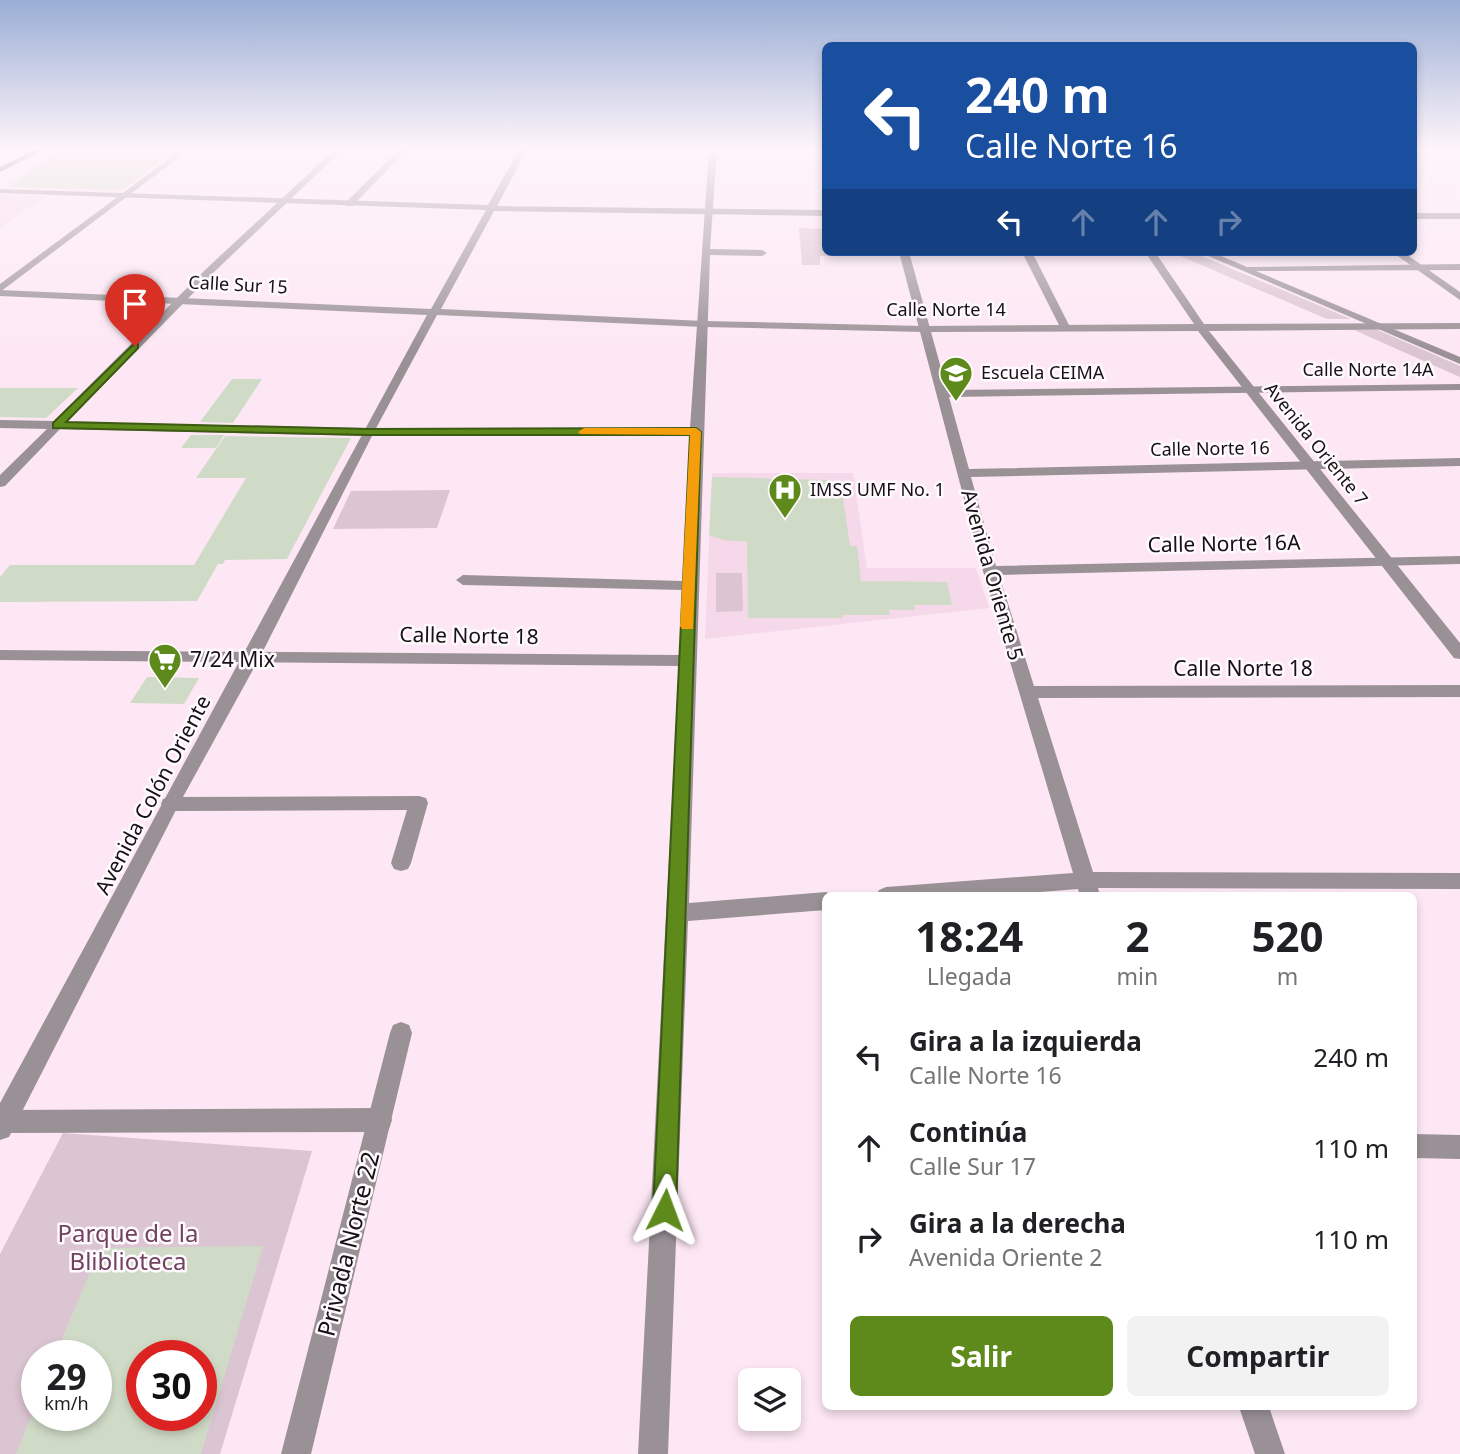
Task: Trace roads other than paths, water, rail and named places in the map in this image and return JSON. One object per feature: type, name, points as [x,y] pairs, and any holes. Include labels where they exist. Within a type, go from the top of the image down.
[{"type":"street","points":[[0,291],[95,218]]},
{"type":"street","points":[[0,483],[264,218]]},
{"type":"street","name":"Avenida Colón Oriente","points":[[1,1125],[170,804],[252,657],[368,432],[486,218]]},
{"type":"street","points":[[653,1454],[678,913],[689,586],[708,218]]},
{"type":"street","points":[[705,252],[762,253]]},
{"type":"street","name":"Avenida Oriente 5","points":[[905,256],[990,571],[1087,888]]},
{"type":"street","points":[[1029,256],[1065,327]]},
{"type":"street","name":"Avenida Oriente 7","points":[[1153,256],[1200,326],[1247,388],[1460,654]]},
{"type":"street","points":[[1214,256],[1460,361]]},
{"type":"street","points":[[1403,256],[1460,297]]},
{"type":"street","points":[[1244,268],[1460,267]]},
{"type":"street","name":"Calle Sur 15","points":[[0,291],[432,314]]},
{"type":"street","name":"Calle Norte 14","points":[[432,314],[925,329],[1460,326]]},
{"type":"street","name":"Calle Norte 14A","points":[[941,394],[1460,387]]},
{"type":"street","points":[[0,424],[368,432],[696,432]]},
{"type":"street","name":"Calle Norte 16","points":[[962,473],[1460,462]]},
{"type":"street","name":"Calle Norte 16A","points":[[990,571],[1460,560]]},
{"type":"street","points":[[463,580],[689,586]]},
{"type":"street","name":"Calle Norte 18","points":[[0,654],[686,661]]},
{"type":"street","name":"Calle Norte 18","points":[[1026,692],[1460,691]]},
{"type":"street","points":[[170,804],[419,803],[401,863]]},
{"type":"street","points":[[986,892],[1460,881]]},
{"type":"street","points":[[678,913],[822,901]]},
{"type":"street","name":"Privada Norte 22","points":[[296,1454],[401,1033]]},
{"type":"street","points":[[1,1125],[380,1120]]},
{"type":"street","points":[[1417,1146],[1460,1147]]},
{"type":"street","points":[[1255,1410],[1270,1454]]},
{"type":"place","name":"Escuela CEIMA","points":[[956,403]]},
{"type":"place","name":"IMSS UMF No. 1","points":[[785,520]]},
{"type":"place","name":"7/24 Mix","points":[[165,690]]},
{"type":"park label","name":"Parque de la Bliblioteca","points":[[128,1248]]}]
